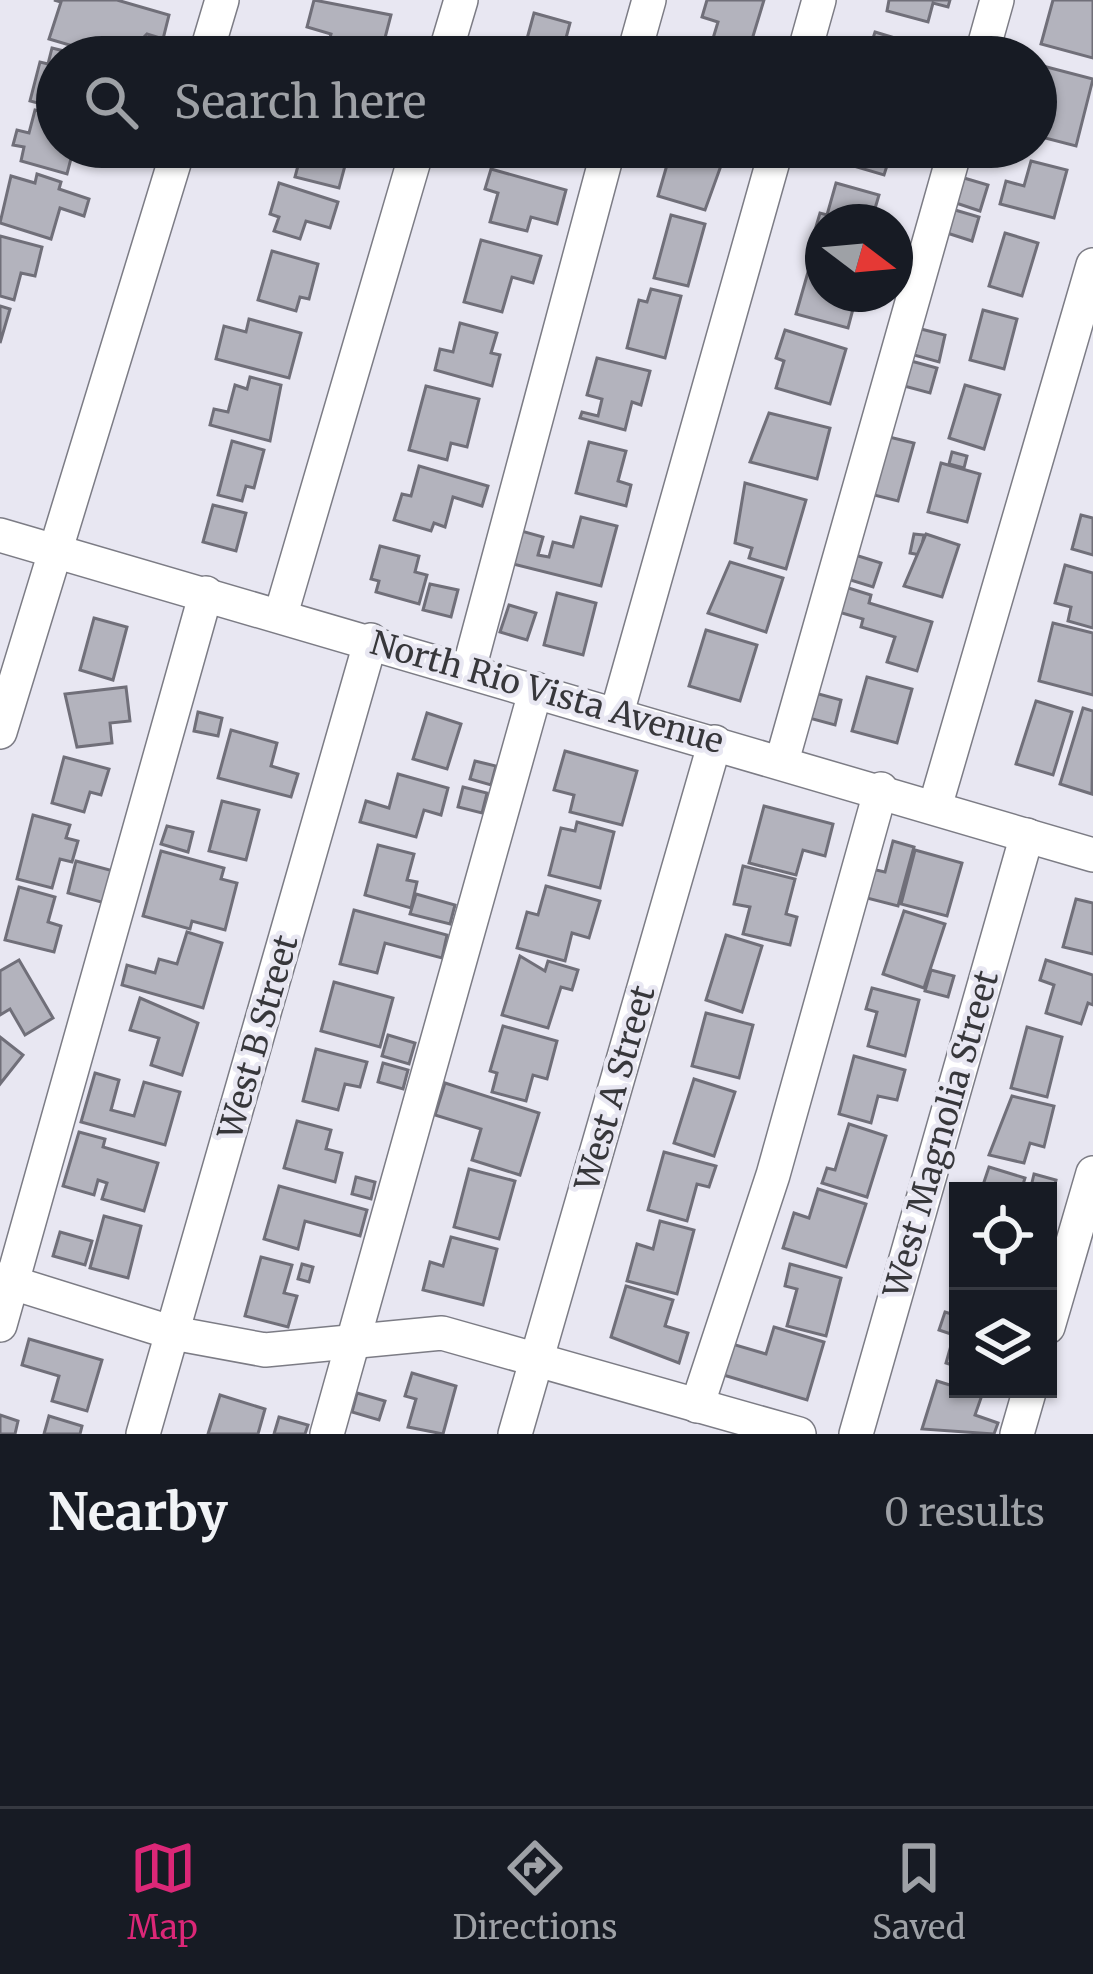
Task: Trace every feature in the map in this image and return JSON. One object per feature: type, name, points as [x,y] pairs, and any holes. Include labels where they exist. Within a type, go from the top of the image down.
[{"type":"street","points":[[212,36],[222,0]]},
{"type":"street","points":[[450,36],[461,0]]},
{"type":"street","points":[[639,36],[649,0]]},
{"type":"street","points":[[809,36],[819,0]]},
{"type":"street","points":[[987,36],[998,0]]},
{"type":"street","points":[[0,732],[41,584],[58,552],[173,168]]},
{"type":"street","points":[[281,614],[412,168]]},
{"type":"street","points":[[469,669],[603,168]]},
{"type":"street","points":[[617,712],[771,168]]},
{"type":"street","points":[[782,761],[950,168]]},
{"type":"street","points":[[935,807],[1093,265]]},
{"type":"street","name":"North Rio Vista Avenue","points":[[0,536],[371,640],[1093,854]]},
{"type":"street","points":[[0,1325],[6,1281],[206,593]]},
{"type":"street","name":"West B Street","points":[[143,1434],[371,640]]},
{"type":"street","points":[[326,1434],[536,689]]},
{"type":"street","name":"West A Street","points":[[515,1434],[715,742]]},
{"type":"street","points":[[697,1406],[773,1174],[880,789]]},
{"type":"street","name":"West Magnolia Street","points":[[856,1434],[1027,835]]},
{"type":"street","points":[[1057,1296],[1093,1173]]},
{"type":"street","points":[[6,1281],[173,1333],[265,1350],[442,1333],[799,1434]]},
{"type":"street","points":[[1017,1434],[1027,1398]]},
{"type":"building","points":[[54,0],[117,0],[169,15],[164,36],[50,36],[61,2]]},
{"type":"building","points":[[314,0],[391,15],[386,36],[330,36],[307,27]]},
{"type":"building","points":[[707,0],[764,0],[753,36],[714,36],[718,22],[702,17]]},
{"type":"building","points":[[889,0],[950,0],[948,7],[933,3],[928,22],[887,11]]},
{"type":"building","points":[[1053,0],[1093,0],[1093,58],[1057,48],[1057,36],[1043,36]]},
{"type":"building","points":[[534,13],[570,23],[567,36],[528,36]]},
{"type":"building","points":[[1057,70],[1093,79],[1076,146],[1057,141]]},
{"type":"building","points":[[36,110],[36,165],[21,161],[24,147],[13,145],[17,130],[29,133]]},
{"type":"building","points":[[297,168],[344,168],[339,188],[295,177]]},
{"type":"building","points":[[666,168],[720,168],[705,210],[658,196]]},
{"type":"building","points":[[860,168],[886,168],[884,175]]},
{"type":"building","points":[[1029,168],[1067,170],[1054,218],[1000,204],[1006,181],[1024,186]]},
{"type":"building","points":[[491,169],[566,190],[557,224],[531,217],[527,231],[490,222],[498,193],[485,189]]},
{"type":"building","points":[[37,174],[61,182],[59,189],[89,199],[84,216],[60,208],[51,239],[0,223],[11,176],[35,183]]},
{"type":"building","points":[[964,178],[988,185],[980,211],[956,203]]},
{"type":"building","points":[[279,183],[338,202],[330,228],[306,221],[300,239],[274,231],[279,217],[270,214]]},
{"type":"building","points":[[836,183],[879,195],[876,204],[830,204]]},
{"type":"building","points":[[955,210],[979,217],[972,241],[947,233]]},
{"type":"building","points":[[671,215],[705,224],[688,286],[654,278]]},
{"type":"building","points":[[1005,233],[1038,243],[1022,296],[989,286]]},
{"type":"building","points":[[0,236],[42,247],[35,276],[21,273],[14,300],[0,296]]},
{"type":"building","points":[[481,240],[541,256],[533,283],[512,277],[502,312],[464,302]]},
{"type":"building","points":[[272,251],[318,264],[309,299],[300,297],[296,311],[258,300]]},
{"type":"building","points":[[805,282],[805,312],[852,312],[848,328],[796,314]]},
{"type":"building","points":[[651,289],[681,296],[665,358],[627,348],[639,300],[647,302]]},
{"type":"building","points":[[0,306],[10,309],[0,343]]},
{"type":"building","points":[[983,310],[1017,319],[1004,369],[970,360]]},
{"type":"building","points":[[249,319],[301,333],[289,378],[216,359],[224,326],[246,332]]},
{"type":"building","points":[[460,323],[497,333],[491,353],[500,355],[492,386],[435,370],[440,349],[453,352]]},
{"type":"building","points":[[921,329],[945,335],[939,362],[914,355]]},
{"type":"building","points":[[785,330],[846,349],[830,404],[776,388],[784,361],[776,358]]},
{"type":"building","points":[[597,358],[650,371],[641,405],[632,402],[625,430],[580,418],[582,412],[598,416],[602,399],[587,395]]},
{"type":"building","points":[[911,361],[937,368],[930,393],[904,386]]},
{"type":"building","points":[[250,377],[281,385],[270,441],[210,425],[214,409],[228,412],[235,385],[247,389]]},
{"type":"building","points":[[965,385],[1000,395],[984,449],[949,438]]},
{"type":"building","points":[[426,386],[479,399],[467,447],[451,443],[447,460],[409,450]]},
{"type":"building","points":[[769,413],[830,428],[817,479],[750,462]]},
{"type":"building","points":[[885,436],[914,443],[898,501],[870,494]]},
{"type":"building","points":[[232,441],[264,450],[254,488],[246,486],[242,501],[218,495]]},
{"type":"building","points":[[589,442],[626,451],[618,481],[631,485],[626,506],[576,493]]},
{"type":"building","points":[[952,452],[967,456],[964,468],[949,464]]},
{"type":"building","points":[[941,463],[980,474],[967,522],[928,512]]},
{"type":"building","points":[[419,466],[488,486],[482,506],[453,497],[445,527],[434,523],[431,531],[394,520],[402,494],[411,496]]},
{"type":"building","points":[[745,483],[806,500],[786,569],[749,558],[752,548],[735,543]]},
{"type":"building","points":[[213,505],[246,513],[236,551],[203,542]]},
{"type":"building","points":[[1081,515],[1093,518],[1093,555],[1072,549]]},
{"type":"building","points":[[581,517],[617,526],[601,586],[509,563],[518,530],[543,537],[538,555],[549,557],[553,542],[573,547]]},
{"type":"building","points":[[914,534],[924,535],[920,555],[910,553]]},
{"type":"building","points":[[926,534],[959,545],[942,597],[904,586]]},
{"type":"building","points":[[380,546],[419,556],[415,572],[427,575],[419,604],[376,592],[379,581],[371,579]]},
{"type":"building","points":[[852,554],[881,563],[873,587],[844,578]]},
{"type":"building","points":[[730,562],[783,578],[766,632],[708,613]]},
{"type":"building","points":[[1065,565],[1093,573],[1093,628],[1068,621],[1071,607],[1055,603]]},
{"type":"building","points":[[430,584],[458,590],[451,617],[423,610]]},
{"type":"building","points":[[842,586],[871,595],[869,603],[932,622],[917,671],[887,662],[895,637],[861,627],[863,619],[835,611]]},
{"type":"building","points":[[557,593],[596,603],[583,655],[544,645]]},
{"type":"building","points":[[509,605],[536,613],[527,640],[500,632]]},
{"type":"building","points":[[94,618],[127,627],[113,680],[80,670]]},
{"type":"building","points":[[1053,623],[1093,633],[1093,695],[1039,681]]},
{"type":"building","points":[[706,630],[757,645],[740,701],[689,686]]},
{"type":"building","points":[[867,677],[912,689],[897,743],[852,731]]},
{"type":"building","points":[[126,687],[130,721],[110,723],[112,743],[77,747],[65,694]]},
{"type":"building","points":[[815,693],[841,700],[835,725],[809,718]]},
{"type":"building","points":[[1036,701],[1072,712],[1053,775],[1016,764]]},
{"type":"building","points":[[1083,708],[1093,711],[1092,794],[1060,784]]},
{"type":"building","points":[[198,712],[222,718],[218,736],[194,731]]},
{"type":"building","points":[[427,713],[461,724],[447,769],[413,759]]},
{"type":"building","points":[[231,730],[277,743],[271,766],[298,774],[291,797],[218,778]]},
{"type":"building","points":[[565,751],[637,771],[622,825],[570,812],[574,795],[554,790]]},
{"type":"building","points":[[64,757],[109,769],[101,795],[90,792],[84,812],[52,803]]},
{"type":"building","points":[[475,761],[496,766],[491,785],[470,779]]},
{"type":"building","points":[[398,774],[448,788],[441,815],[424,810],[416,837],[360,822],[366,801],[389,808]]},
{"type":"building","points":[[463,787],[487,793],[482,813],[458,807]]},
{"type":"building","points":[[222,801],[259,810],[246,860],[209,851]]},
{"type":"building","points":[[764,806],[833,824],[825,856],[803,850],[796,875],[749,863]]},
{"type":"building","points":[[33,815],[70,825],[66,838],[78,841],[72,862],[60,859],[52,888],[17,879]]},
{"type":"building","points":[[577,822],[614,832],[600,888],[549,875],[561,828],[575,831]]},
{"type":"building","points":[[167,826],[193,832],[188,852],[161,844]]},
{"type":"building","points":[[893,841],[914,847],[898,906],[859,896],[867,868],[885,872]]},
{"type":"building","points":[[378,845],[414,854],[407,880],[417,882],[411,908],[365,895]]},
{"type":"building","points":[[915,850],[962,863],[947,916],[901,904]]},
{"type":"building","points":[[161,851],[224,868],[221,879],[237,883],[225,930],[192,921],[190,929],[143,916]]},
{"type":"building","points":[[76,861],[121,873],[112,905],[68,893]]},
{"type":"building","points":[[743,866],[795,879],[786,914],[797,917],[790,945],[743,934],[750,907],[734,904]]},
{"type":"building","points":[[546,886],[600,901],[589,938],[572,933],[565,961],[517,948],[527,912],[538,915]]},
{"type":"building","points":[[19,887],[55,897],[48,922],[61,926],[54,952],[5,940]]},
{"type":"building","points":[[416,894],[455,905],[450,924],[410,914]]},
{"type":"building","points":[[1076,899],[1093,903],[1093,954],[1063,947]]},
{"type":"building","points":[[354,910],[447,935],[442,958],[385,943],[377,973],[340,964]]},
{"type":"building","points":[[904,911],[945,924],[924,988],[883,974]]},
{"type":"building","points":[[187,932],[222,943],[203,1008],[122,985],[127,965],[155,973],[159,959],[177,964]]},
{"type":"building","points":[[726,935],[762,946],[742,1012],[706,1000]]},
{"type":"building","points":[[520,956],[545,971],[548,961],[578,970],[572,990],[561,987],[548,1028],[502,1015]]},
{"type":"building","points":[[19,960],[53,1018],[25,1035],[10,1009],[0,1015],[0,971]]},
{"type":"building","points":[[1046,960],[1093,975],[1093,1005],[1088,1003],[1081,1024],[1046,1013],[1054,985],[1040,980]]},
{"type":"building","points":[[931,970],[954,976],[948,997],[925,991]]},
{"type":"building","points":[[334,982],[393,998],[380,1047],[321,1031]]},
{"type":"building","points":[[872,988],[919,1000],[905,1056],[868,1046],[877,1012],[866,1009]]},
{"type":"building","points":[[140,998],[198,1023],[182,1075],[151,1065],[159,1038],[130,1030]]},
{"type":"building","points":[[706,1013],[753,1025],[739,1078],[692,1066]]},
{"type":"building","points":[[503,1026],[557,1041],[547,1079],[533,1075],[526,1101],[492,1092],[497,1073],[490,1071]]},
{"type":"building","points":[[1027,1027],[1062,1037],[1047,1097],[1011,1088]]},
{"type":"building","points":[[388,1035],[415,1043],[409,1064],[382,1056]]},
{"type":"building","points":[[0,1037],[23,1055],[0,1084]]},
{"type":"building","points":[[316,1049],[367,1062],[360,1087],[345,1084],[338,1110],[303,1101]]},
{"type":"building","points":[[854,1056],[905,1070],[897,1100],[878,1096],[871,1123],[839,1114]]},
{"type":"building","points":[[383,1063],[408,1070],[403,1089],[378,1082]]},
{"type":"building","points":[[95,1073],[119,1080],[111,1110],[134,1116],[144,1082],[180,1092],[165,1145],[81,1122]]},
{"type":"building","points":[[694,1079],[735,1092],[714,1156],[674,1143]]},
{"type":"building","points":[[445,1083],[539,1113],[520,1175],[472,1160],[481,1129],[435,1115]]},
{"type":"building","points":[[1012,1096],[1054,1106],[1044,1147],[1030,1143],[1024,1163],[989,1155]]},
{"type":"building","points":[[297,1121],[331,1130],[326,1149],[342,1153],[335,1182],[284,1168]]},
{"type":"building","points":[[849,1124],[886,1136],[867,1197],[822,1183],[827,1168],[835,1170]]},
{"type":"building","points":[[79,1132],[105,1139],[103,1147],[158,1163],[144,1211],[102,1199],[107,1183],[98,1180],[94,1195],[63,1186]]},
{"type":"building","points":[[664,1152],[716,1166],[709,1187],[697,1184],[687,1221],[648,1210]]},
{"type":"building","points":[[989,1167],[1025,1178],[1024,1182],[984,1182]]},
{"type":"building","points":[[469,1169],[515,1181],[499,1239],[454,1227]]},
{"type":"building","points":[[1034,1174],[1056,1180],[1056,1182],[1032,1182]]},
{"type":"building","points":[[356,1177],[375,1182],[371,1199],[352,1194]]},
{"type":"building","points":[[279,1186],[367,1210],[360,1236],[305,1221],[298,1249],[264,1239]]},
{"type":"building","points":[[818,1189],[866,1204],[846,1267],[783,1248],[794,1213],[809,1218]]},
{"type":"building","points":[[104,1216],[141,1226],[128,1278],[90,1268]]},
{"type":"building","points":[[660,1221],[694,1230],[677,1294],[627,1281],[637,1244],[653,1249]]},
{"type":"building","points":[[60,1232],[92,1241],[85,1265],[53,1256]]},
{"type":"building","points":[[451,1237],[497,1249],[483,1305],[423,1290],[430,1262],[443,1266]]},
{"type":"building","points":[[261,1257],[292,1265],[284,1293],[297,1296],[288,1327],[245,1316]]},
{"type":"building","points":[[302,1264],[313,1267],[309,1282],[298,1279]]},
{"type":"building","points":[[790,1264],[841,1278],[826,1336],[787,1326],[797,1289],[785,1286]]},
{"type":"building","points":[[626,1286],[673,1300],[665,1326],[688,1333],[679,1363],[611,1337]]},
{"type":"building","points":[[945,1312],[949,1313],[949,1333],[939,1330]]},
{"type":"building","points":[[774,1327],[824,1342],[807,1400],[720,1374],[729,1343],[766,1354]]},
{"type":"building","points":[[29,1339],[102,1360],[87,1411],[52,1401],[59,1376],[22,1365]]},
{"type":"building","points":[[412,1373],[456,1386],[443,1434],[408,1427],[416,1399],[405,1396]]},
{"type":"building","points":[[937,1381],[949,1385],[949,1398],[981,1398],[975,1415],[998,1423],[994,1434],[922,1429]]},
{"type":"building","points":[[357,1393],[385,1401],[379,1420],[352,1412]]},
{"type":"building","points":[[220,1395],[265,1409],[258,1434],[208,1434]]},
{"type":"building","points":[[0,1415],[18,1421],[15,1434],[0,1434]]},
{"type":"building","points":[[49,1416],[82,1426],[80,1434],[44,1434]]},
{"type":"building","points":[[279,1417],[308,1425],[305,1434],[274,1434]]}]
